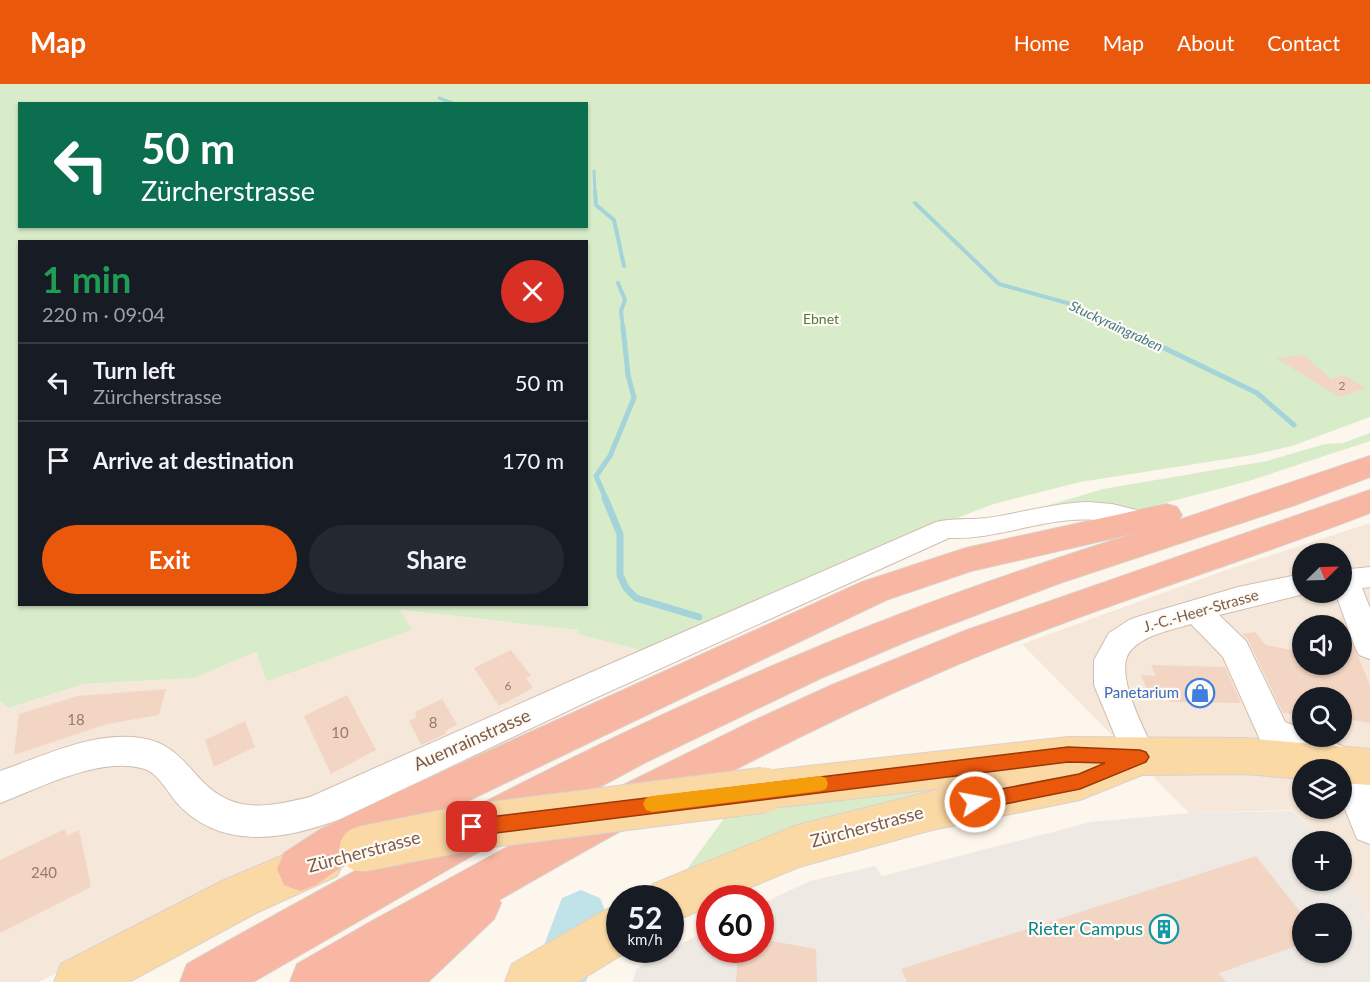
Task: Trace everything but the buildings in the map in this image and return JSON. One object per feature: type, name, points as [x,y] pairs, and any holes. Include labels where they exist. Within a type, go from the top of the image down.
[{"type":"highway","points":[[205,982],[484,825],[614,758],[792,675],[879,637],[1000,591],[1309,489],[1370,466]]},
{"type":"highway","points":[[300,869],[337,844],[433,797],[807,621],[912,577],[966,560],[1205,504],[1309,489]]},
{"type":"highway","points":[[315,982],[518,864],[701,765],[818,709],[925,662],[1102,595],[1370,501]]},
{"type":"highway","points":[[384,982],[409,966],[518,864]]},
{"type":"main road","name":"Zürcherstrasse","points":[[79,982],[192,920],[300,869],[362,849],[472,827],[1068,754],[1140,757],[1245,756],[1357,765]]},
{"type":"main road","name":"Zürcherstrasse","points":[[684,894],[797,846],[932,810],[1080,781],[1140,757]]},
{"type":"main road","points":[[530,982],[606,936]]},
{"type":"street","name":"Auenrainstrasse","points":[[0,787],[94,756],[132,751],[154,756],[165,763],[198,800],[225,816],[263,822],[299,817],[327,808],[551,704],[946,530],[978,531],[1031,518],[1080,511],[1101,512],[1144,520]]},
{"type":"street","points":[[1352,579],[1370,646]]},
{"type":"street","name":"J.-C.-Heer-Strasse","points":[[1140,757],[1110,685],[1109,668],[1113,652],[1120,640],[1132,632],[1197,610],[1238,598],[1292,587]]},
{"type":"street","points":[[1197,610],[1235,650],[1273,732],[1357,765],[1370,827]]},
{"type":"shaded area","points":[[1370,523],[1370,921],[1352,888],[1352,831],[1316,831],[1302,819],[1352,819],[1352,759],[1292,759],[1292,810],[1189,813],[1022,644],[1292,548],[1292,603],[1352,603],[1352,543],[1309,543]]},
{"type":"shaded area","points":[[399,610],[578,630],[578,634],[636,649],[644,663],[39,982],[0,982],[0,701],[10,708],[84,684],[194,678],[256,652],[267,680],[412,630]]},
{"type":"shaded area","points":[[1292,811],[1292,819],[1301,819],[1315,831],[1292,831],[1292,891],[1352,891],[1352,888],[1370,922],[1370,982],[633,982],[636,969],[647,963],[684,963],[684,943],[696,936],[696,963],[774,963],[774,898],[810,881],[875,866],[882,876],[1091,822],[1190,813]]},
{"type":"green space","name":"Ebnet","points":[[0,84],[1370,84],[1370,417],[1292,446],[1253,455],[1080,482],[994,504],[930,528],[644,663],[636,649],[577,634],[578,630],[400,610],[412,630],[267,681],[256,652],[194,678],[84,684],[9,708],[0,701]]},
{"type":"green space","points":[[1370,433],[1370,441],[1249,481],[1130,512],[986,524],[1103,489],[1267,461],[1325,444],[1343,443]]},
{"type":"green space","points":[[1111,760],[685,872],[725,817],[767,803]]},
{"type":"waterway","points":[[439,98],[450,102]]},
{"type":"waterway","points":[[594,171],[595,193]]},
{"type":"waterway","points":[[595,191],[596,205],[614,220],[624,266]]},
{"type":"waterway","name":"Stuckyraingraben","points":[[915,203],[999,284],[1078,306],[1124,329]]},
{"type":"waterway","points":[[618,283],[625,300],[621,311],[623,329]]},
{"type":"waterway","points":[[606,499],[596,476],[610,456],[634,398],[628,375],[623,327]]},
{"type":"waterway","name":"Stuckyraingraben","points":[[1121,327],[1257,393],[1294,425]]},
{"type":"waterway","points":[[605,498],[620,534],[620,575],[626,588],[636,598],[699,617]]},
{"type":"waterway","points":[[558,982],[581,917]]},
{"type":"slow traffic","points":[[652,804],[820,784]]},
{"type":"place","name":"Panetarium","points":[[1200,693]]},
{"type":"place","name":"Rieter Campus","points":[[1164,929]]},
{"type":"route","points":[[472,827],[1068,754],[1140,757],[1080,781],[975,802]]}]
